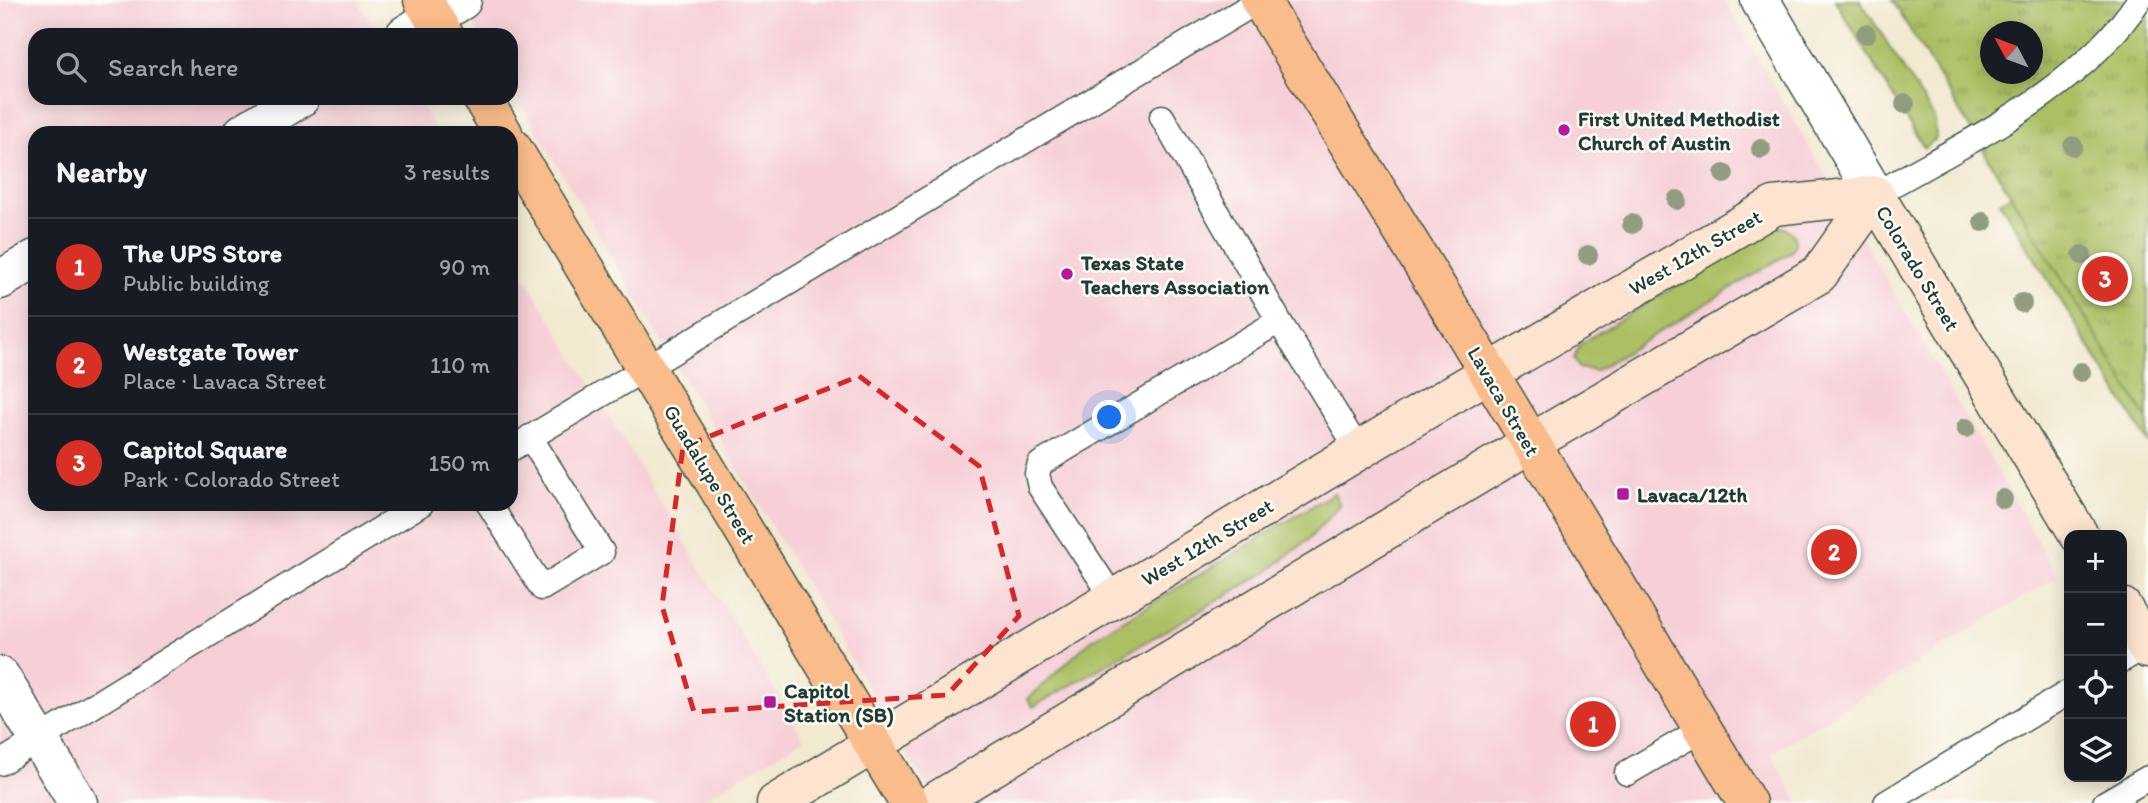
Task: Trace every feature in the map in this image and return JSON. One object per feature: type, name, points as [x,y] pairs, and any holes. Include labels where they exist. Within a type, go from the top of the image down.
[{"type":"main road","name":"Lavaca Street","points":[[1260,0],[1703,729],[1735,799]]},
{"type":"main road","points":[[486,105],[499,126]]},
{"type":"main road","name":"Guadalupe Street","points":[[518,158],[909,803]]},
{"type":"main road","name":"West 12th Street","points":[[776,803],[1488,373],[1774,206],[1875,195]]},
{"type":"main road","points":[[933,803],[1529,444],[1819,274],[1875,195]]},
{"type":"main road","name":"Colorado Street","points":[[1875,195],[2076,530]]},
{"type":"main road","points":[[2127,621],[2138,652]]},
{"type":"street","name":"Colorado Street","points":[[1760,0],[1875,195]]},
{"type":"street","points":[[254,126],[289,105]]},
{"type":"street","points":[[0,280],[28,263]]},
{"type":"street","points":[[0,676],[78,803]]},
{"type":"lane","points":[[493,511],[542,588],[602,552],[520,443],[1260,0]]},
{"type":"lane","points":[[1875,195],[2029,105],[2072,73],[2121,27],[2139,0]]},
{"type":"lane","points":[[1162,117],[1279,321],[1359,451]]},
{"type":"lane","points":[[1114,599],[1040,487],[1037,474],[1040,464],[1279,321]]},
{"type":"lane","points":[[0,763],[410,511]]},
{"type":"lane","points":[[1886,803],[2064,695]]},
{"type":"lane","points":[[1627,773],[1703,729]]},
{"type":"lane","points":[[2105,803],[2148,778]]},
{"type":"highlighted area","points":[[859,376],[979,466],[1019,616],[947,695],[694,712],[662,606],[683,447]]},
{"type":"shaded area","points":[[0,0],[357,0],[375,28],[28,28],[28,105],[421,105],[434,126],[28,126],[28,511],[518,511],[518,266],[804,739],[696,803],[0,803]]},
{"type":"shaded area","points":[[459,0],[1724,0],[2058,576],[1771,753],[1799,803],[936,803],[518,99],[518,28],[476,28]]},
{"type":"green space","points":[[1835,0],[1860,0],[1935,119],[1936,139],[1924,148]]},
{"type":"green space","points":[[1892,0],[2148,0],[2148,421]]},
{"type":"green space","points":[[2029,184],[2148,218],[2148,442],[2000,202]]},
{"type":"green space","points":[[1775,226],[1792,234],[1795,242],[1791,252],[1595,371],[1579,368],[1574,359],[1580,344]]},
{"type":"green space","points":[[1334,493],[1340,505],[1309,539],[1267,572],[1033,707],[1028,699],[1090,641]]},
{"type":"place","name":"First United Methodist Church of Austin","points":[[1564,130]]},
{"type":"place","name":"Texas State Teachers Association","points":[[1067,274]]},
{"type":"place","name":"Capitol Square","points":[[2105,279]]},
{"type":"place","name":"Lavaca/12th","points":[[1623,494]]},
{"type":"place","name":"Westgate Tower","points":[[1834,552]]},
{"type":"place","name":"Capitol Station (SB)","points":[[770,702]]},
{"type":"place","name":"The UPS Store","points":[[1593,724]]}]
